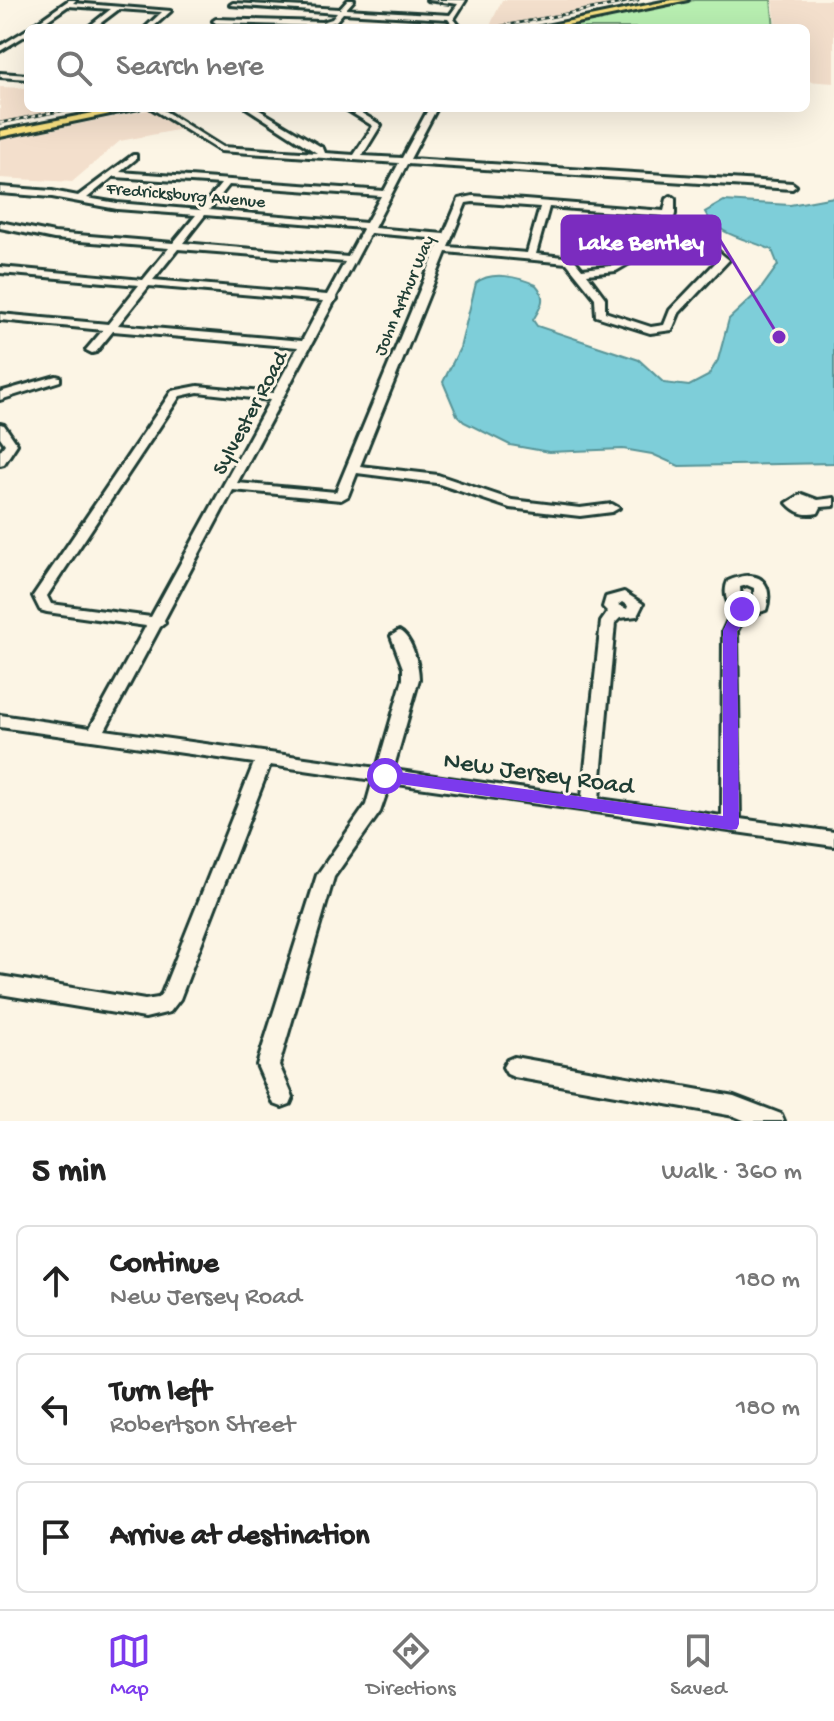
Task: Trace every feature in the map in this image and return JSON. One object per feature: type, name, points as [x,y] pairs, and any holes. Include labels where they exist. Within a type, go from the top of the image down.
[{"type":"main road","points":[[551,24],[668,0]]},
{"type":"main road","points":[[552,24],[684,0]]},
{"type":"main road","points":[[0,132],[95,112]]},
{"type":"main road","points":[[0,132],[112,112]]},
{"type":"street","points":[[319,24],[329,22],[351,0]]},
{"type":"street","points":[[430,0],[463,1]]},
{"type":"street","points":[[453,24],[453,17],[463,1]]},
{"type":"street","points":[[37,24],[70,2],[166,10],[168,13],[153,24]]},
{"type":"street","points":[[213,24],[236,3],[453,17]]},
{"type":"street","points":[[95,24],[118,7]]},
{"type":"street","points":[[392,21],[397,14]]},
{"type":"street","points":[[216,21],[290,24]]},
{"type":"street","points":[[3,47],[24,33]]},
{"type":"street","points":[[3,47],[24,46]]},
{"type":"street","points":[[0,75],[24,77]]},
{"type":"street","points":[[161,112],[215,148],[792,186]]},
{"type":"street","points":[[258,112],[320,150],[322,156]]},
{"type":"street","points":[[355,112],[377,125],[356,159]]},
{"type":"street","name":"Sylvester Road","points":[[95,734],[158,623],[431,112]]},
{"type":"street","points":[[79,200],[133,157]]},
{"type":"street","points":[[115,174],[387,194]]},
{"type":"street","points":[[92,350],[227,182]]},
{"type":"street","name":"Fredricksburg Avenue","points":[[0,190],[203,212],[364,225],[372,231],[444,243],[565,258],[581,272]]},
{"type":"street","name":"John Arthur Way","points":[[231,486],[341,496],[462,201],[473,199],[670,214]]},
{"type":"street","points":[[581,272],[613,269],[663,240],[671,199]]},
{"type":"street","points":[[531,256],[545,204]]},
{"type":"street","points":[[0,225],[44,235],[352,260]]},
{"type":"street","points":[[581,272],[600,298],[600,314],[650,330],[664,330],[671,325],[674,312],[724,260],[716,254],[663,240]]},
{"type":"street","points":[[0,270],[332,299]]},
{"type":"street","points":[[0,317],[307,345]]},
{"type":"street","points":[[0,396],[56,379]]},
{"type":"street","points":[[158,623],[52,609],[45,607],[40,596],[176,393],[198,389],[278,397]]},
{"type":"street","points":[[0,428],[11,444],[0,461]]},
{"type":"street","points":[[351,469],[452,482],[510,504],[580,512],[612,508]]},
{"type":"street","points":[[816,504],[834,502]]},
{"type":"street","points":[[731,824],[730,631],[733,623],[747,611]]},
{"type":"street","points":[[590,804],[608,622],[617,612]]},
{"type":"street","points":[[282,1097],[268,1065],[326,875],[374,807],[411,679],[411,668],[399,636]]},
{"type":"street","name":"New Jersey Road","points":[[0,721],[834,839]]},
{"type":"street","points":[[0,985],[145,1009],[163,1006],[170,999],[264,759]]},
{"type":"street","points":[[514,1067],[734,1106],[773,1121]]},
{"type":"shaded area","points":[[502,0],[632,0],[509,24],[491,24]]},
{"type":"shaded area","points":[[773,0],[831,0],[834,10],[834,83],[810,81],[810,24],[776,24]]},
{"type":"shaded area","points":[[0,87],[24,88],[24,112],[62,112],[0,124]]},
{"type":"shaded area","points":[[138,112],[157,112],[182,129],[120,141],[72,182],[0,178],[0,140]]},
{"type":"green space","points":[[694,0],[771,0],[774,24],[570,24]]},
{"type":"water","points":[[834,197],[834,463],[679,466],[652,454],[623,449],[549,452],[510,445],[464,422],[457,415],[443,382],[460,348],[476,283],[482,279],[506,276],[536,285],[542,294],[533,320],[537,326],[639,360],[664,383],[689,386],[708,376],[718,360],[729,319],[760,290],[778,265],[772,250],[725,232],[705,212],[724,201],[790,205]]},
{"type":"railway","points":[[513,24],[638,0]]},
{"type":"railway","points":[[0,123],[55,112]]},
{"type":"place","name":"Lake Bentley","points":[[779,337]]},
{"type":"route","points":[[385,776],[731,824],[730,631],[733,623],[747,611],[742,609]]}]
